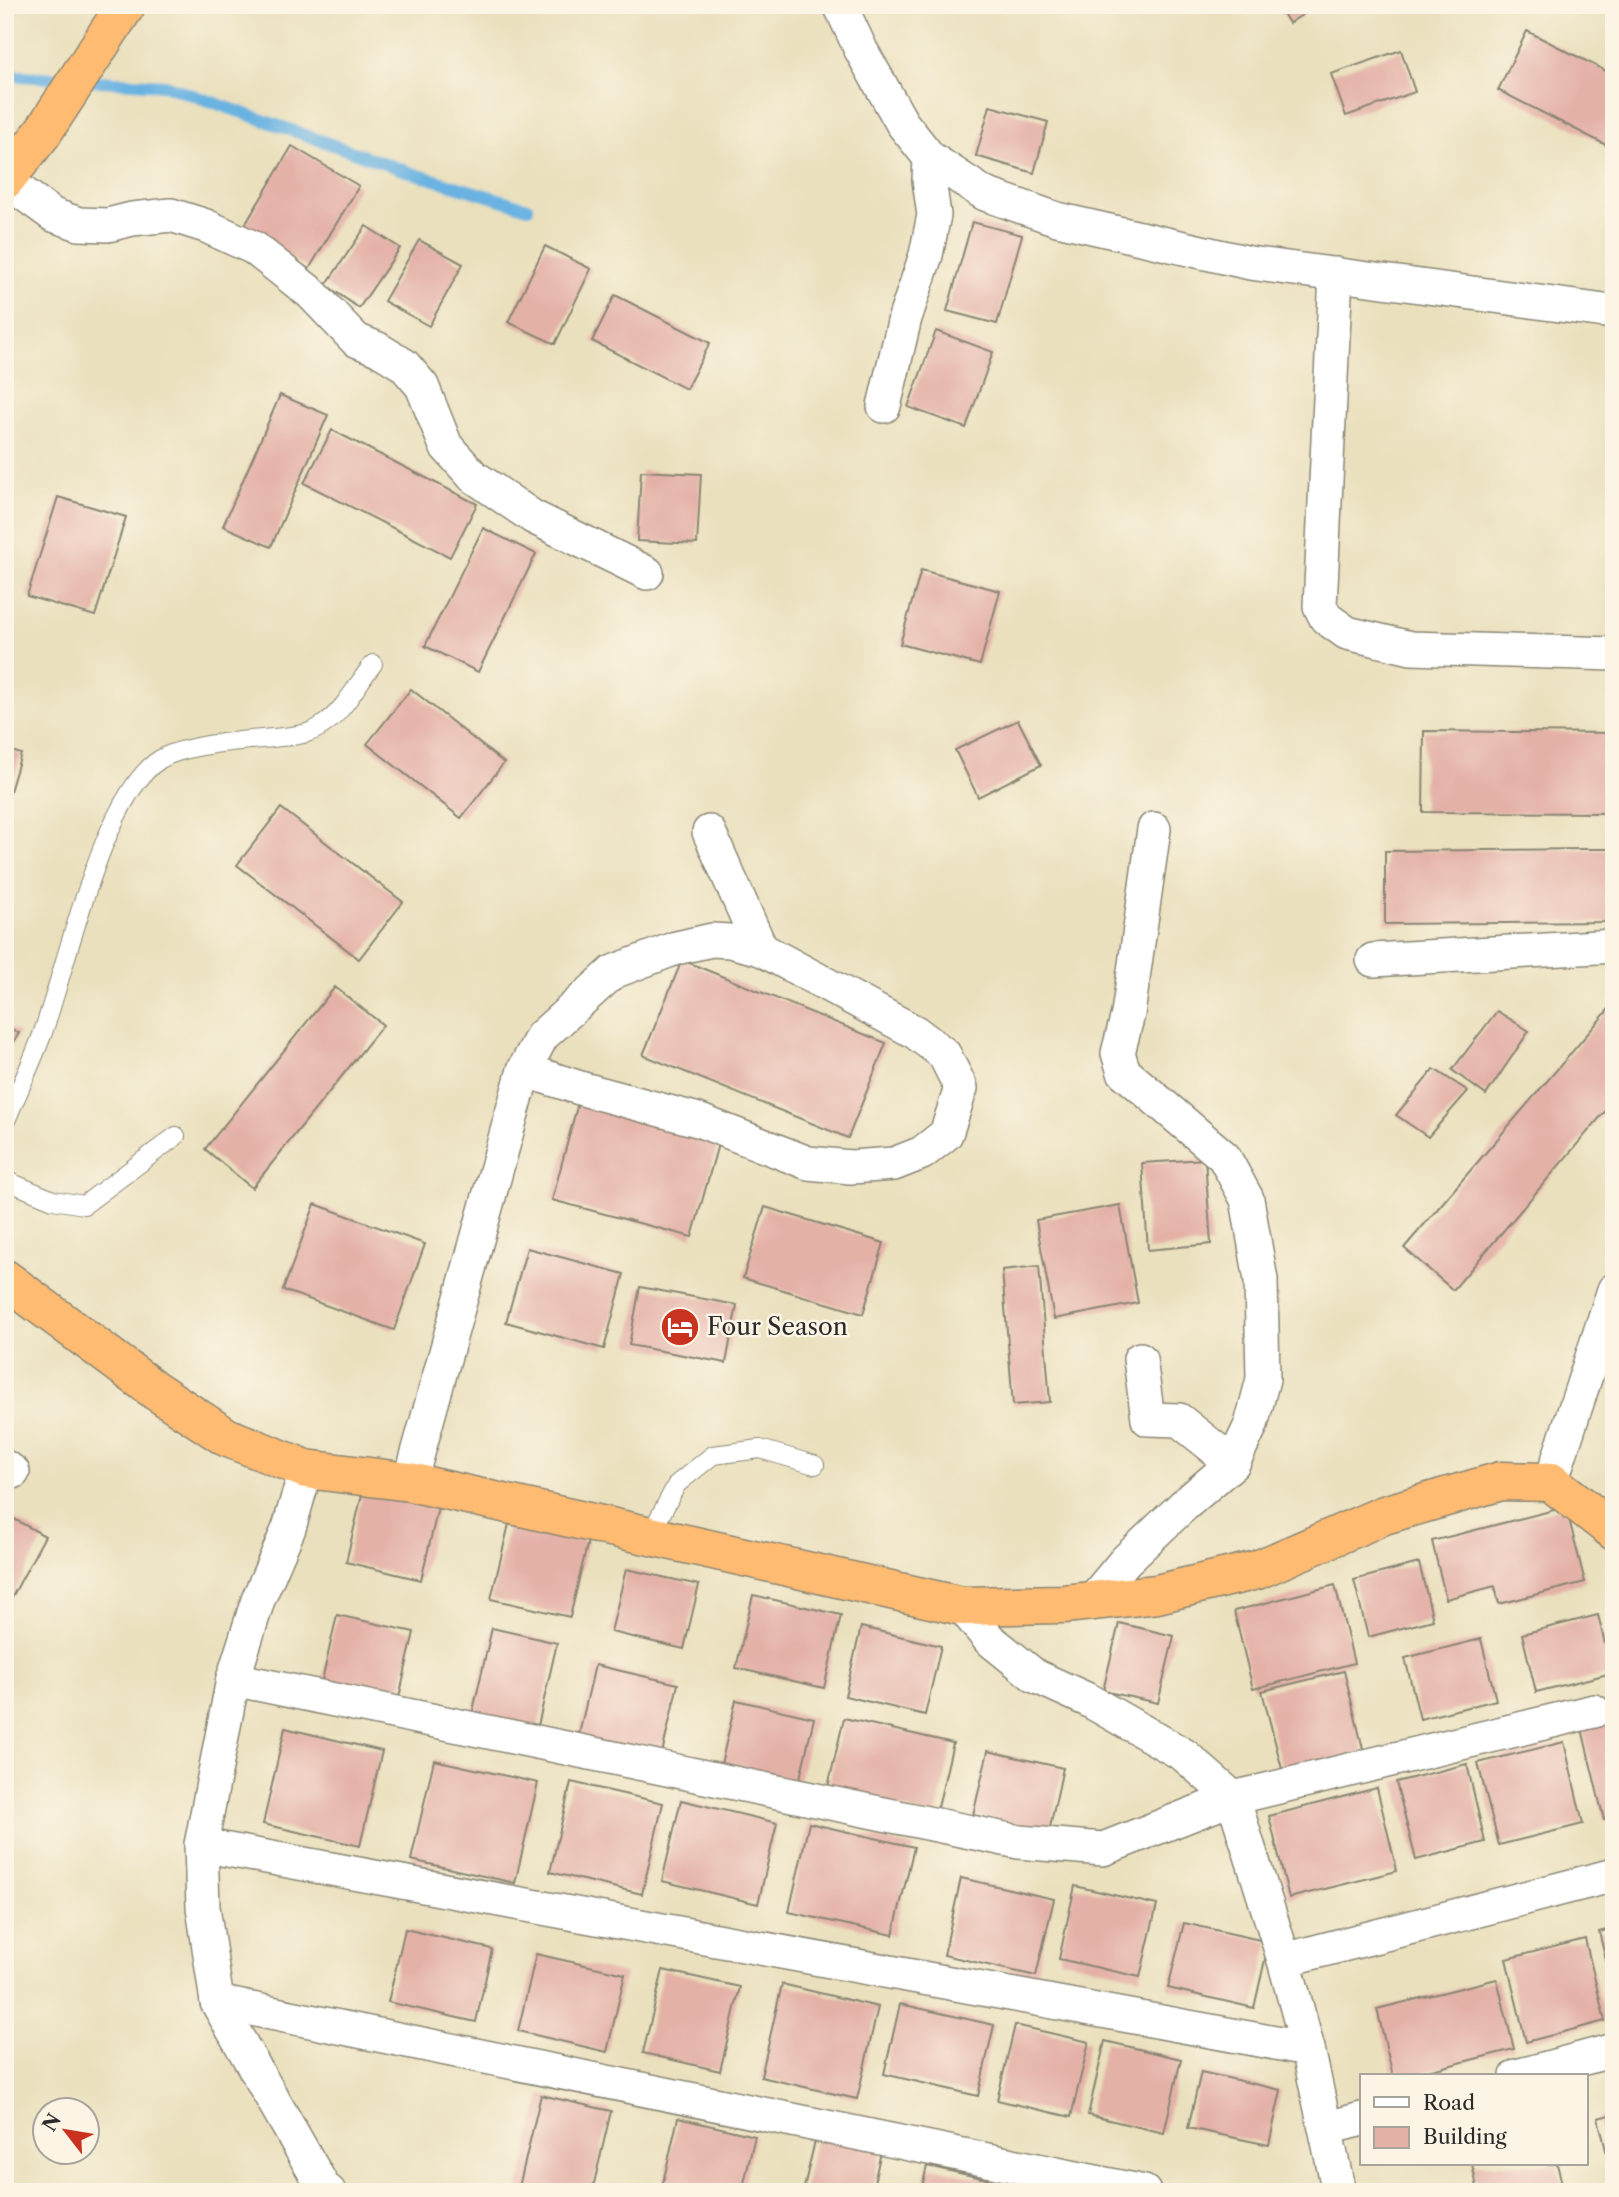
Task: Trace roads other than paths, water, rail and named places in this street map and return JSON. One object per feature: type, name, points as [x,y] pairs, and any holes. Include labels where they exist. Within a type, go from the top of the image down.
[{"type":"highway","points":[[5,180],[41,135],[126,5]]},
{"type":"highway","points":[[5,1279],[156,1391],[226,1437],[306,1469],[410,1482],[962,1606],[1091,1602],[1157,1594],[1257,1570],[1384,1515],[1501,1481],[1551,1482],[1614,1531]]},
{"type":"street","points":[[840,5],[861,50],[902,123],[930,158],[985,194],[1057,219],[1250,262],[1612,312]]},
{"type":"street","points":[[884,406],[905,318],[926,255],[934,215],[929,180],[930,158]]},
{"type":"street","points":[[5,180],[53,215],[79,225],[108,225],[132,219],[171,215],[206,226],[254,248],[311,293],[356,341],[378,349],[404,365],[422,386],[446,446],[473,475],[533,517],[647,573]]},
{"type":"street","points":[[1336,274],[1320,606],[1326,618],[1347,633],[1411,648],[1614,654]]},
{"type":"street","points":[[1091,1602],[1125,1561],[1233,1463],[1251,1425],[1263,1379],[1261,1280],[1247,1199],[1224,1157],[1124,1072],[1118,1053],[1128,1014],[1154,829]]},
{"type":"street","points":[[709,832],[761,949]]},
{"type":"street","points":[[410,1482],[524,1070],[542,1036],[612,972],[676,947],[712,940],[761,949],[915,1032],[944,1054],[961,1088],[946,1134],[922,1153],[894,1164],[851,1167],[808,1163],[698,1119],[583,1089],[524,1070]]},
{"type":"street","points":[[1373,960],[1614,946]]},
{"type":"street","points":[[1551,1482],[1614,1290]]},
{"type":"street","points":[[1585,1373],[1614,1335]]},
{"type":"street","points":[[1140,1359],[1148,1419],[1180,1420],[1233,1463]]},
{"type":"street","points":[[306,1469],[289,1528],[258,1600],[233,1679],[201,1845],[203,1907],[217,2003],[334,2190]]},
{"type":"street","points":[[962,1606],[989,1639],[1035,1675],[1100,1707],[1184,1755],[1233,1798],[1284,1960],[1308,2049],[1339,2192]]},
{"type":"street","points":[[233,1679],[1019,1842],[1102,1849],[1233,1798],[1594,1711]]},
{"type":"street","points":[[201,1845],[1308,2049]]},
{"type":"street","points":[[1284,1960],[1614,1875]]},
{"type":"street","points":[[217,2003],[1144,2192]]},
{"type":"street","points":[[1524,2074],[1614,2050]]},
{"type":"street","points":[[1326,2128],[1360,2120]]},
{"type":"lane","points":[[5,1123],[42,1034],[86,895],[114,821],[135,785],[158,760],[180,751],[304,735],[323,726],[344,705],[373,664]]},
{"type":"lane","points":[[5,1180],[53,1200],[84,1205],[176,1136]]},
{"type":"lane","points":[[650,1535],[677,1484],[713,1455],[760,1449],[815,1465]]},
{"type":"waterway","points":[[5,75],[164,85],[412,173],[528,208]]},
{"type":"place","name":"Four Season","points":[[680,1327]]}]
